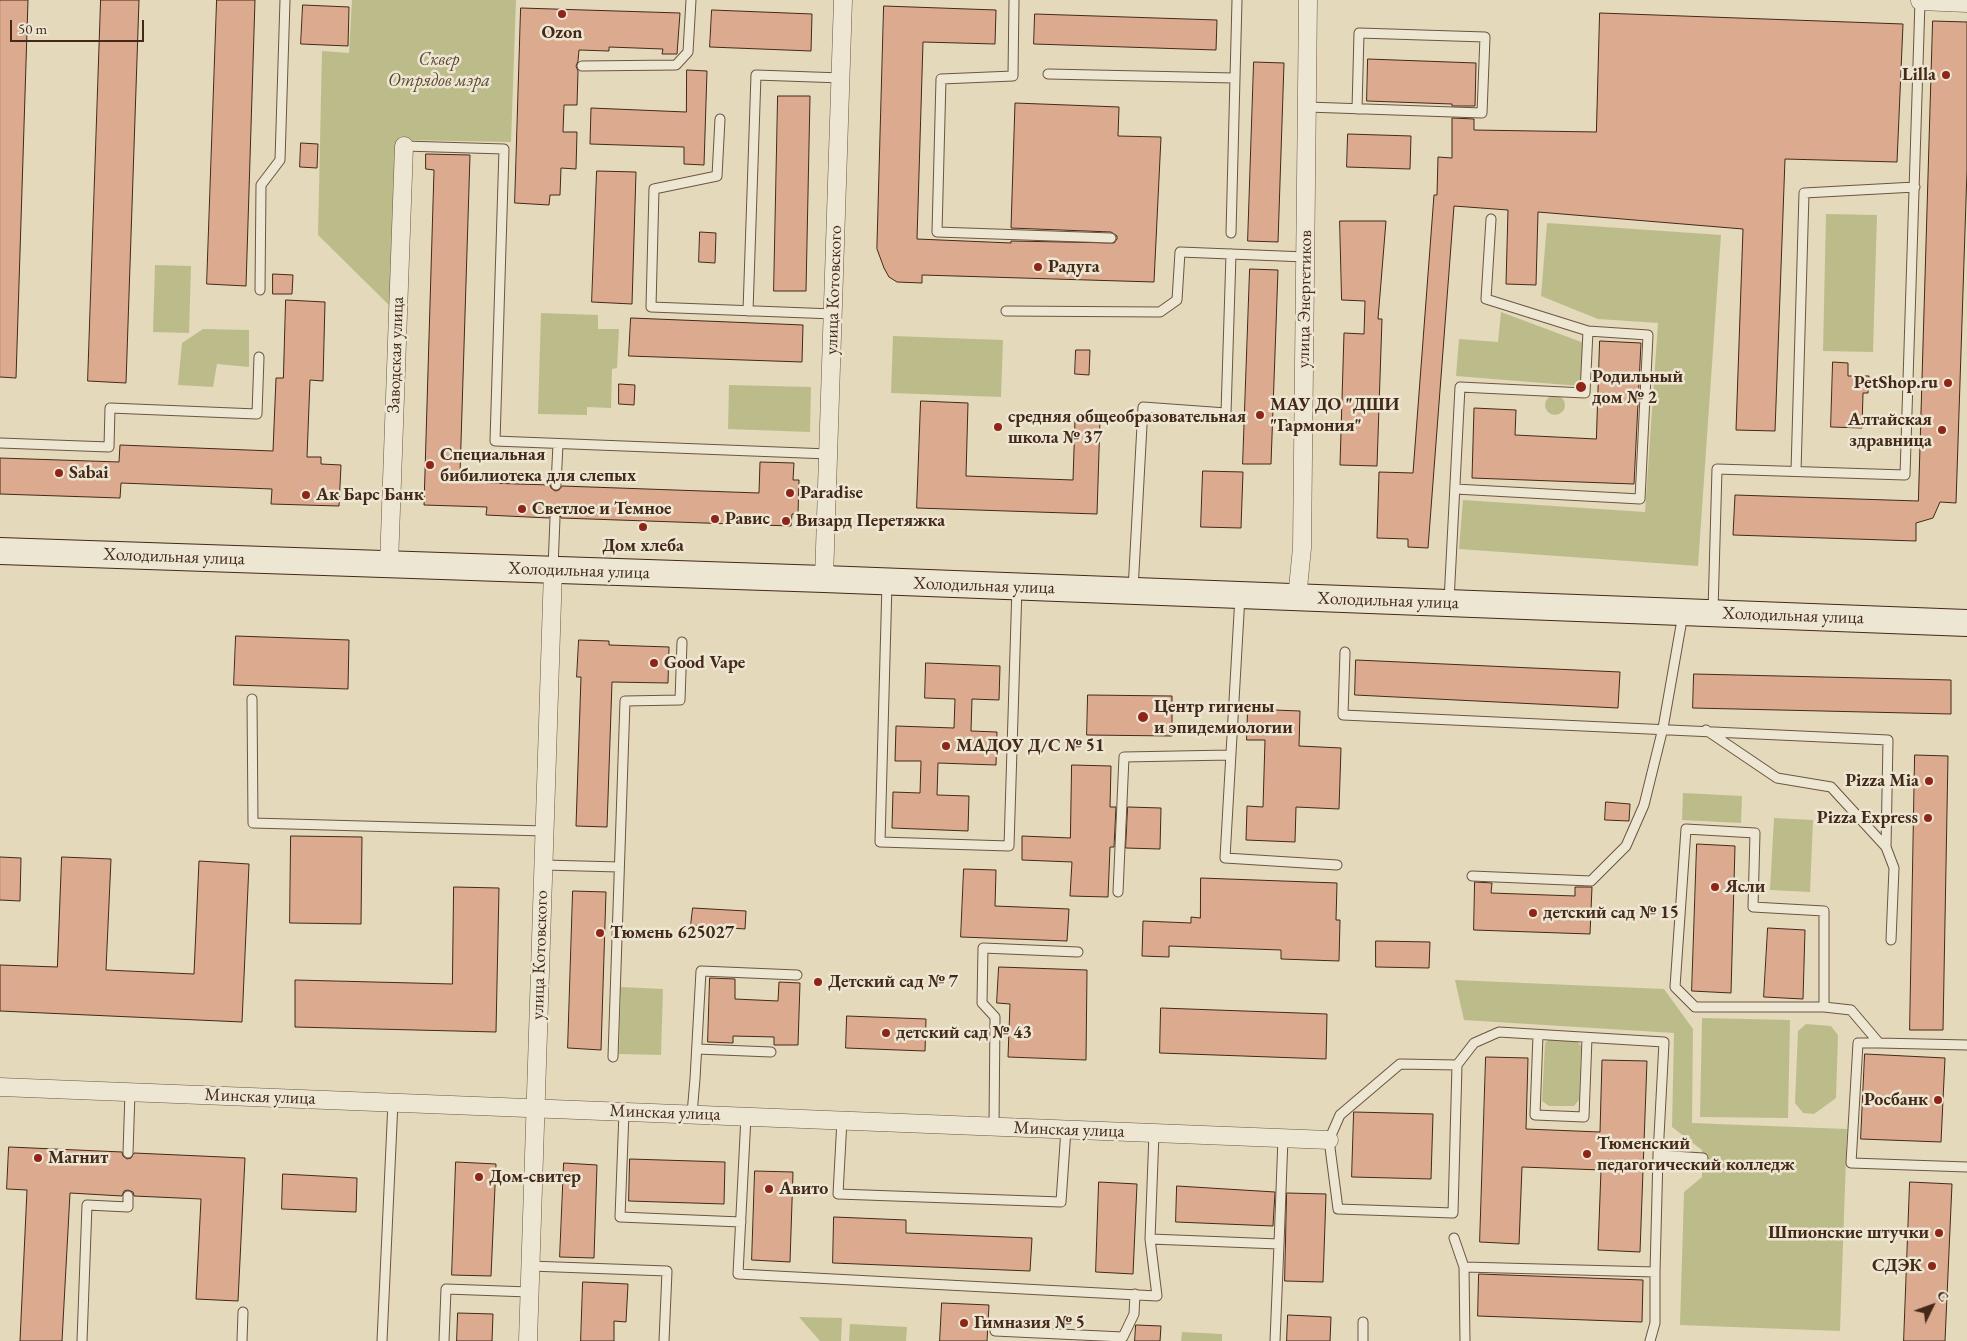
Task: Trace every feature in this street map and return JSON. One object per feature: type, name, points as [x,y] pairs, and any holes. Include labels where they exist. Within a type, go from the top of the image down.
[{"type":"street","name":"улица Котовского","points":[[824,579],[842,78],[843,0]]},
{"type":"street","name":"улица Энергетиков","points":[[1297,598],[1302,548],[1308,0]]},
{"type":"street","points":[[1920,1],[1967,3]]},
{"type":"street","name":"Заводская улица","points":[[390,564],[404,146]]},
{"type":"street","name":"Холодильная улица","points":[[0,551],[824,579],[1967,623]]},
{"type":"street","name":"улица Котовского","points":[[528,1341],[553,570]]},
{"type":"street","name":"Минская улица","points":[[0,1086],[1329,1140]]},
{"type":"lane","points":[[260,290],[261,185],[280,160],[285,0]]},
{"type":"lane","points":[[582,66],[676,65],[688,52],[690,0]]},
{"type":"lane","points":[[1014,0],[1013,76],[941,79],[937,232],[1111,238]]},
{"type":"lane","points":[[1231,233],[1237,0]]},
{"type":"lane","points":[[1712,613],[1717,469],[1905,475],[1920,1]]},
{"type":"lane","points":[[1307,107],[1482,113],[1485,37],[1359,33],[1357,108]]},
{"type":"lane","points":[[1048,74],[1234,78]]},
{"type":"lane","points":[[748,311],[756,75],[842,78]]},
{"type":"lane","points":[[720,119],[717,176],[654,189],[651,307],[834,314]]},
{"type":"lane","points":[[404,146],[504,149],[494,441],[829,454]]},
{"type":"lane","points":[[1796,471],[1804,192],[1914,187]]},
{"type":"lane","points":[[1455,489],[1640,499],[1648,335],[1588,332],[1486,299],[1491,219]]},
{"type":"lane","points":[[1006,311],[1160,312],[1177,300],[1180,252],[1306,256]]},
{"type":"lane","points":[[1133,592],[1143,407],[1226,413],[1231,254]]},
{"type":"lane","points":[[1449,604],[1460,387],[1585,393],[1588,332]]},
{"type":"lane","points":[[0,443],[109,447],[110,408],[257,414],[259,357]]},
{"type":"lane","points":[[556,485],[558,444]]},
{"type":"lane","points":[[553,570],[555,518]]},
{"type":"lane","points":[[887,582],[880,842],[1009,846],[1017,587]]},
{"type":"lane","points":[[1240,596],[1225,858],[1337,865]]},
{"type":"lane","points":[[1472,876],[1591,881],[1626,846],[1644,805],[1662,728],[1683,612]]},
{"type":"lane","points":[[613,1057],[624,700],[680,700],[682,642]]},
{"type":"lane","points":[[1346,652],[1343,715],[1450,721],[1706,730],[1888,740],[1886,847]]},
{"type":"lane","points":[[252,699],[253,823],[545,831]]},
{"type":"lane","points":[[1706,730],[1777,778],[1831,787],[1886,847],[1894,868],[1890,940]]},
{"type":"lane","points":[[1118,892],[1124,756],[1230,755]]},
{"type":"lane","points":[[1824,1007],[1824,911],[1753,907],[1755,833],[1686,829],[1675,987],[1695,1007],[1824,1007],[1851,1010],[1880,1043]]},
{"type":"lane","points":[[544,865],[619,867]]},
{"type":"lane","points":[[994,1126],[994,1017],[982,1003],[983,948],[1078,952]]},
{"type":"lane","points":[[692,1114],[700,971],[797,975]]},
{"type":"lane","points":[[1457,1065],[1400,1064],[1340,1115],[1329,1140],[1338,1209],[1453,1212],[1457,1065],[1474,1043],[1499,1032],[1664,1042],[1654,1272],[1655,1323],[1650,1341]]},
{"type":"lane","points":[[1538,1035],[1535,1115],[1584,1117],[1587,1038]]},
{"type":"lane","points":[[1967,1046],[1858,1043],[1851,1163],[1967,1167]]},
{"type":"lane","points":[[697,1049],[771,1052]]},
{"type":"lane","points":[[128,1153],[130,1092]]},
{"type":"lane","points":[[382,1341],[393,1102]]},
{"type":"lane","points":[[624,1112],[620,1217],[741,1222]]},
{"type":"lane","points":[[746,1116],[738,1274],[1157,1296],[1150,1239],[1154,1133]]},
{"type":"lane","points":[[842,1120],[838,1194],[1060,1202],[1066,1129]]},
{"type":"lane","points":[[1275,1341],[1283,1138]]},
{"type":"lane","points":[[1658,1155],[1702,1158]]},
{"type":"lane","points":[[82,1341],[87,1206],[128,1207],[128,1196]]},
{"type":"lane","points":[[1454,1238],[1464,1266],[1465,1341]]},
{"type":"lane","points":[[1150,1239],[1279,1244]]},
{"type":"lane","points":[[530,1266],[667,1271],[664,1341]]},
{"type":"lane","points":[[1464,1266],[1654,1272]]},
{"type":"lane","points":[[444,1341],[446,1289],[529,1292]]},
{"type":"lane","points":[[995,1331],[1123,1337],[1134,1314],[1135,1294]]},
{"type":"lane","points":[[242,1341],[243,1312]]},
{"type":"lane","points":[[1363,1322],[1363,1341]]},
{"type":"green space","name":"Сквер Отрядов мэра","points":[[352,0],[516,0],[511,142],[401,140],[394,310],[318,235],[322,51],[349,53]]},
{"type":"green space","points":[[1826,214],[1877,215],[1873,352],[1823,351]]},
{"type":"green space","points":[[1547,223],[1721,235],[1698,566],[1459,549],[1463,500],[1645,512],[1658,323],[1598,319],[1541,296]]},
{"type":"green space","points":[[155,265],[191,266],[189,333],[153,332]]},
{"type":"green space","points":[[1501,312],[1584,343],[1580,386],[1456,376],[1459,339],[1498,342]]},
{"type":"green space","points":[[541,313],[598,315],[598,329],[619,329],[617,368],[612,369],[611,408],[587,407],[587,415],[538,414]]},
{"type":"green space","points":[[203,329],[249,330],[249,367],[217,364],[213,387],[178,385],[182,343]]},
{"type":"green space","points":[[893,336],[1003,340],[1001,397],[891,393]]},
{"type":"green space","points":[[729,385],[811,387],[810,432],[728,429]]},
{"type":"green space","points":[[1555,395],[1562,398],[1565,405],[1562,412],[1555,415],[1548,412],[1545,405],[1548,398]]},
{"type":"green space","points":[[1683,793],[1742,796],[1741,823],[1682,820]]},
{"type":"green space","points":[[1774,818],[1813,820],[1810,892],[1770,890]]},
{"type":"green space","points":[[1455,980],[1664,989],[1693,1029],[1692,1123],[1847,1129],[1840,1331],[1680,1325],[1684,1192],[1702,1177],[1702,1150],[1672,1127],[1674,1033],[1464,1020]]},
{"type":"green space","points":[[621,987],[663,989],[661,1055],[619,1054]]},
{"type":"green space","points":[[1702,1018],[1790,1020],[1788,1118],[1700,1117]]},
{"type":"green space","points":[[1806,1024],[1831,1026],[1838,1035],[1836,1098],[1814,1114],[1803,1113],[1795,1103],[1798,1031]]},
{"type":"green space","points":[[1550,1038],[1577,1041],[1581,1046],[1579,1100],[1574,1106],[1549,1106],[1542,1101],[1545,1043]]},
{"type":"green space","points":[[799,1317],[842,1318],[841,1341],[820,1341]]},
{"type":"green space","points":[[850,1324],[907,1327],[906,1341],[849,1341]]},
{"type":"green space","points":[[1182,1332],[1222,1334],[1222,1341],[1181,1341]]},
{"type":"building","points":[[0,0],[28,0],[16,378],[0,377]]},
{"type":"building","points":[[101,0],[139,0],[126,383],[88,381]]},
{"type":"building","points":[[217,0],[255,0],[246,286],[207,284]]},
{"type":"building","points":[[303,5],[349,7],[348,46],[301,44]]},
{"type":"building","points":[[884,6],[996,10],[995,44],[923,42],[917,239],[1011,243],[1011,241],[1114,243],[1117,236],[1111,232],[1011,228],[1015,103],[1119,107],[1118,136],[1161,137],[1154,282],[922,275],[922,283],[897,282],[889,277],[877,249]]},
{"type":"building","points":[[521,8],[680,13],[677,54],[662,54],[663,49],[609,47],[609,51],[579,50],[576,66],[578,71],[577,105],[564,105],[563,132],[577,132],[576,169],[561,168],[560,195],[550,195],[549,205],[515,203]]},
{"type":"building","points":[[712,10],[812,14],[811,51],[710,47]]},
{"type":"building","points":[[1600,13],[1903,24],[1897,162],[1785,159],[1775,431],[1736,430],[1743,229],[1538,212],[1536,285],[1506,284],[1508,210],[1454,206],[1428,548],[1408,547],[1408,539],[1377,538],[1379,472],[1413,473],[1434,195],[1437,195],[1438,157],[1452,158],[1452,118],[1474,119],[1474,130],[1596,132]]},
{"type":"building","points":[[1035,14],[1217,20],[1216,50],[1034,44]]},
{"type":"building","points":[[1933,21],[1967,22],[1967,170],[1956,503],[1940,502],[1933,518],[1916,523],[1916,541],[1733,535],[1735,495],[1918,501]]},
{"type":"building","points":[[1368,59],[1476,63],[1475,106],[1367,101]]},
{"type":"building","points":[[1254,62],[1284,63],[1278,242],[1248,241]]},
{"type":"building","points":[[687,70],[707,71],[704,165],[684,164],[684,147],[590,144],[591,108],[686,112]]},
{"type":"building","points":[[778,96],[810,96],[806,291],[774,291]]},
{"type":"building","points":[[1348,134],[1411,136],[1410,169],[1347,167]]},
{"type":"building","points":[[301,143],[318,144],[317,168],[300,167]]},
{"type":"building","points":[[426,154],[470,155],[460,474],[487,475],[487,483],[550,485],[555,491],[559,490],[562,486],[759,493],[760,462],[794,463],[793,480],[799,480],[798,514],[792,514],[791,526],[561,518],[559,513],[555,512],[550,514],[549,518],[486,515],[487,507],[424,505],[434,170],[426,169]]},
{"type":"building","points":[[597,171],[636,172],[632,304],[592,302]]},
{"type":"building","points":[[1340,221],[1386,221],[1378,319],[1382,319],[1377,466],[1340,465],[1344,333],[1364,334],[1365,301],[1342,300]]},
{"type":"building","points":[[700,232],[716,233],[715,263],[699,262]]},
{"type":"building","points":[[1250,269],[1278,270],[1271,464],[1243,464]]},
{"type":"building","points":[[273,274],[293,275],[292,294],[273,294]]},
{"type":"building","points":[[286,300],[325,302],[323,381],[310,380],[307,457],[321,457],[321,464],[341,465],[339,506],[271,504],[272,489],[121,483],[120,498],[0,494],[0,458],[119,462],[120,445],[273,451],[276,378],[283,378]]},
{"type":"building","points":[[631,318],[803,325],[802,362],[629,356]]},
{"type":"building","points":[[1600,341],[1641,343],[1634,484],[1472,478],[1474,408],[1516,410],[1515,435],[1596,439]]},
{"type":"building","points":[[1076,350],[1090,350],[1089,375],[1075,374]]},
{"type":"building","points":[[1833,362],[1848,363],[1848,376],[1869,376],[1868,393],[1863,393],[1862,428],[1831,427]]},
{"type":"building","points":[[619,384],[635,385],[634,405],[619,404]]},
{"type":"building","points":[[921,401],[968,403],[966,476],[1073,480],[1075,419],[1100,420],[1097,514],[917,508]]},
{"type":"building","points":[[1203,471],[1243,472],[1241,528],[1201,527]]},
{"type":"building","points":[[236,636],[349,640],[348,689],[234,685]]},
{"type":"building","points":[[579,640],[609,641],[609,645],[669,647],[668,683],[612,682],[607,827],[576,826],[581,677],[577,677]]},
{"type":"building","points":[[1356,660],[1620,672],[1618,708],[1355,695]]},
{"type":"building","name":"МАДОУ Д/С № 51","points":[[926,663],[1000,666],[999,700],[972,699],[971,731],[997,732],[996,765],[938,763],[937,795],[969,796],[968,831],[892,828],[893,792],[920,793],[921,761],[895,761],[896,726],[954,728],[955,699],[925,698]]},
{"type":"building","points":[[1694,674],[1951,680],[1951,714],[1693,708]]},
{"type":"building","points":[[1088,695],[1172,696],[1172,736],[1087,735]]},
{"type":"building","points":[[1248,709],[1300,711],[1299,746],[1341,748],[1339,809],[1296,807],[1295,842],[1246,840],[1247,806],[1263,807],[1265,740],[1247,740]]},
{"type":"building","points":[[1915,755],[1948,756],[1943,1030],[1910,1030]]},
{"type":"building","points":[[1072,765],[1111,766],[1110,807],[1116,807],[1114,847],[1110,847],[1108,897],[1070,896],[1072,862],[1022,860],[1022,836],[1070,838]]},
{"type":"building","points":[[1606,802],[1630,804],[1629,821],[1605,820]]},
{"type":"building","points":[[1128,807],[1161,808],[1160,849],[1126,848]]},
{"type":"building","points":[[291,836],[362,837],[361,924],[290,923]]},
{"type":"building","name":"Ясли","points":[[1697,844],[1735,846],[1731,993],[1692,991]]},
{"type":"building","points":[[0,857],[21,858],[20,901],[0,900]]},
{"type":"building","points":[[62,857],[111,859],[106,970],[194,974],[199,861],[249,864],[242,1022],[0,1011],[0,965],[57,967]]},
{"type":"building","points":[[964,869],[996,870],[995,906],[1069,909],[1067,941],[961,937]]},
{"type":"building","points":[[1201,878],[1337,883],[1336,920],[1340,920],[1339,961],[1281,959],[1281,950],[1169,946],[1169,957],[1142,956],[1143,921],[1191,923],[1191,917],[1200,918]]},
{"type":"building","name":"детский сад № 15","points":[[1475,882],[1492,883],[1491,893],[1575,896],[1575,887],[1592,887],[1590,934],[1474,930]]},
{"type":"building","points":[[454,887],[499,888],[496,1032],[295,1027],[295,980],[452,984]]},
{"type":"building","points":[[573,891],[606,892],[601,1050],[568,1048]]},
{"type":"building","points":[[693,908],[746,911],[745,929],[691,925]]},
{"type":"building","points":[[1768,928],[1805,930],[1803,999],[1764,997]]},
{"type":"building","points":[[1376,941],[1430,942],[1429,968],[1376,967]]},
{"type":"building","points":[[999,967],[1087,970],[1086,1060],[1008,1057],[1010,1004],[997,1003]]},
{"type":"building","points":[[710,978],[735,979],[735,999],[778,1001],[779,982],[800,983],[798,1045],[774,1045],[774,1037],[733,1036],[733,1043],[708,1042]]},
{"type":"building","points":[[1161,1008],[1327,1014],[1326,1059],[1160,1053]]},
{"type":"building","name":"детский сад № 43","points":[[847,1016],[926,1019],[925,1051],[846,1048]]},
{"type":"building","points":[[1865,1054],[1945,1058],[1941,1142],[1861,1139]]},
{"type":"building","points":[[1486,1057],[1528,1058],[1526,1129],[1600,1132],[1602,1060],[1647,1061],[1640,1252],[1598,1250],[1601,1170],[1522,1167],[1519,1244],[1480,1242]]},
{"type":"building","points":[[1354,1112],[1433,1114],[1431,1179],[1352,1177]]},
{"type":"building","points":[[9,1147],[122,1152],[123,1156],[127,1159],[131,1158],[134,1153],[245,1158],[238,1301],[196,1299],[201,1199],[134,1196],[133,1192],[128,1190],[124,1191],[122,1196],[70,1193],[62,1341],[20,1341],[27,1190],[7,1189]]},
{"type":"building","points":[[630,1159],[725,1162],[724,1204],[629,1201]]},
{"type":"building","points":[[456,1162],[496,1164],[491,1276],[452,1275]]},
{"type":"building","points":[[564,1163],[597,1165],[594,1258],[560,1257]]},
{"type":"building","points":[[755,1171],[793,1172],[790,1262],[752,1260]]},
{"type":"building","points":[[283,1174],[357,1178],[356,1212],[282,1209]]},
{"type":"building","points":[[1099,1182],[1137,1184],[1133,1274],[1096,1272]]},
{"type":"building","points":[[1910,1182],[1952,1184],[1945,1341],[1904,1341]]},
{"type":"building","points":[[1177,1186],[1275,1192],[1273,1226],[1176,1222]]},
{"type":"building","points":[[1287,1193],[1326,1194],[1323,1282],[1285,1281]]},
{"type":"building","points":[[834,1217],[906,1220],[906,1233],[1032,1238],[1030,1271],[833,1263]]},
{"type":"building","points":[[1479,1274],[1643,1280],[1642,1322],[1478,1316]]},
{"type":"building","points":[[583,1282],[628,1284],[626,1322],[614,1321],[614,1341],[581,1341]]},
{"type":"building","name":"Гимназия № 5","points":[[942,1303],[989,1305],[987,1341],[940,1341]]},
{"type":"building","points":[[458,1313],[493,1314],[492,1341],[457,1341]]},
{"type":"building","points":[[1288,1315],[1331,1317],[1330,1341],[1287,1341]]},
{"type":"building","points":[[1136,1325],[1161,1326],[1160,1341],[1135,1341]]},
{"type":"place","name":"Ozon","points":[[562,14]]},
{"type":"place","name":"Lilla","points":[[1946,75]]},
{"type":"place","name":"Радуга","points":[[1038,267]]},
{"type":"place","name":"PetShop.ru","points":[[1948,383]]},
{"type":"place","name":"Родильный дом № 2","points":[[1581,387]]},
{"type":"place","name":"МАУ ДО \"ДШИ \"Гармония\"","points":[[1260,415]]},
{"type":"place","name":"средняя общеобразовательная школа № 37","points":[[998,427]]},
{"type":"place","name":"Алтайская здравница","points":[[1942,430]]},
{"type":"place","name":"Специальная бибилиотека для слепых","points":[[430,465]]},
{"type":"place","name":"Sabai","points":[[59,473]]},
{"type":"place","name":"Paradise","points":[[790,493]]},
{"type":"place","name":"Ак Барс Банк","points":[[306,495]]},
{"type":"place","name":"Светлое и Темное","points":[[522,509]]},
{"type":"place","name":"Равис","points":[[715,519]]},
{"type":"place","name":"Визард Перетяжка","points":[[786,521]]},
{"type":"place","name":"Дом хлеба","points":[[643,527]]},
{"type":"place","name":"Good Vape","points":[[654,663]]},
{"type":"place","name":"Центр гигиены и эпидемиологии","points":[[1143,717]]},
{"type":"place","name":"МАДОУ Д/С № 51","points":[[946,746]]},
{"type":"place","name":"Pizza Mia","points":[[1929,781]]},
{"type":"place","name":"Pizza Express","points":[[1928,818]]},
{"type":"place","name":"Ясли","points":[[1715,887]]},
{"type":"place","name":"детский сад № 15","points":[[1533,913]]},
{"type":"place","name":"Тюмень 625027","points":[[600,933]]},
{"type":"place","name":"Детский сад № 7","points":[[818,982]]},
{"type":"place","name":"детский сад № 43","points":[[886,1033]]},
{"type":"place","name":"Росбанк","points":[[1938,1100]]},
{"type":"place","name":"Тюменский педагогический колледж","points":[[1587,1154]]},
{"type":"place","name":"Магнит","points":[[38,1158]]},
{"type":"place","name":"Дом-свитер","points":[[479,1177]]},
{"type":"place","name":"Авито","points":[[769,1189]]},
{"type":"place","name":"Шпионские штучки","points":[[1939,1233]]},
{"type":"place","name":"СДЭК","points":[[1932,1266]]},
{"type":"place","name":"Гимназия № 5","points":[[964,1323]]}]
